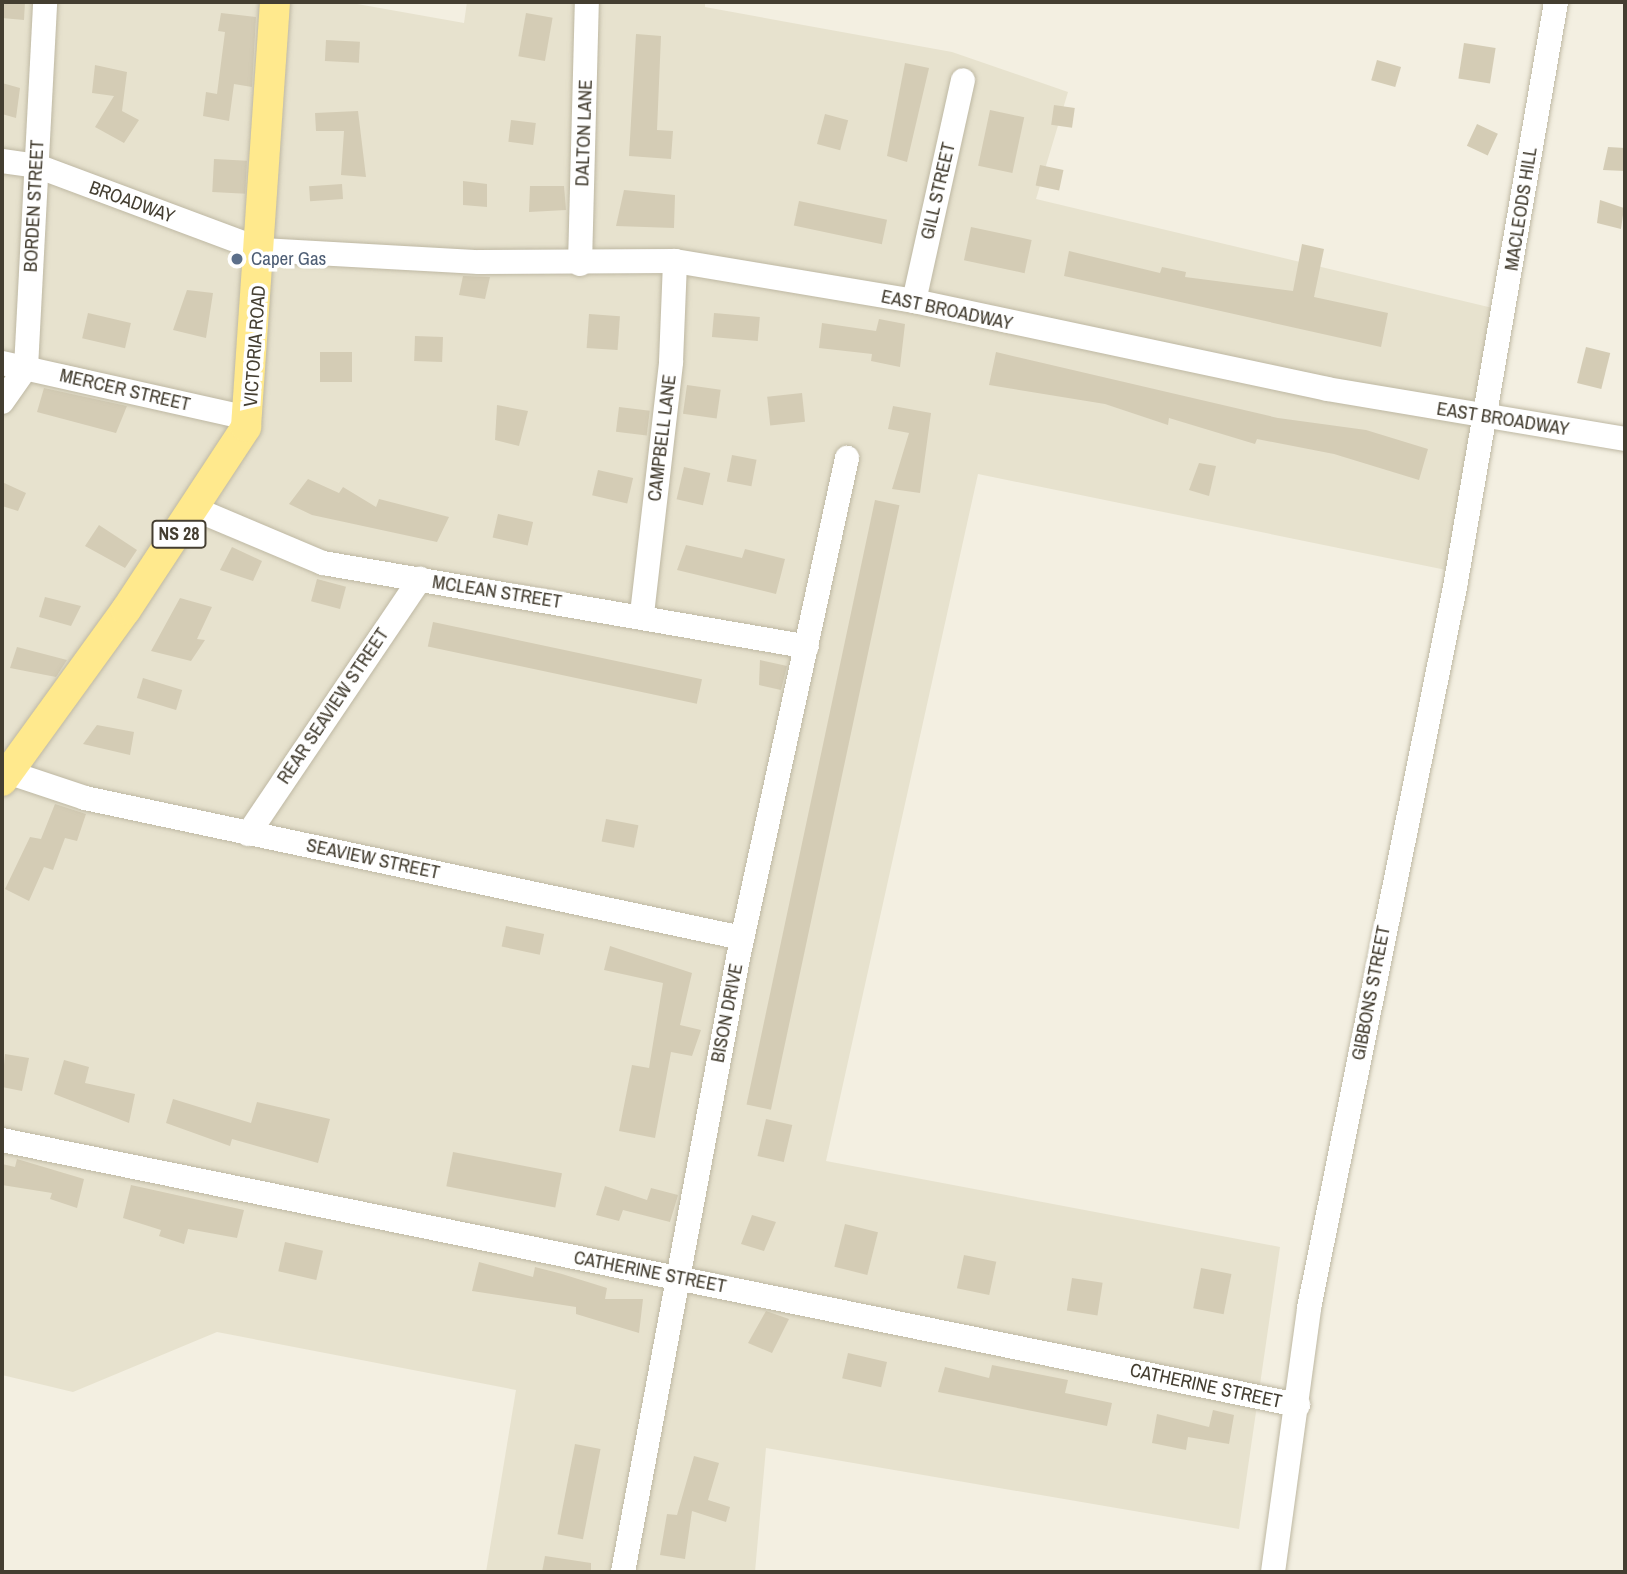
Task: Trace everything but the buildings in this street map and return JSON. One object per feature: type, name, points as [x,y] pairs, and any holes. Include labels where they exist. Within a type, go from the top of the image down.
[{"type":"main road","name":"VICTORIA ROAD","points":[[4,776],[195,509],[249,418],[275,2]]},
{"type":"street","name":"BORDEN STREET","points":[[14,365],[37,166],[45,2]]},
{"type":"street","name":"DALTON LANE","points":[[580,264],[587,2]]},
{"type":"street","name":"MACLEODS HILL","points":[[1485,417],[1556,2]]},
{"type":"street","name":"GILL STREET","points":[[914,301],[963,80]]},
{"type":"street","name":"BROADWAY","points":[[2,161],[37,166],[261,250]]},
{"type":"street","name":"EAST BROADWAY","points":[[261,250],[580,264],[675,261],[914,301],[1485,417],[1625,439]]},
{"type":"street","name":"CAMPBELL LANE","points":[[642,614],[671,362],[675,261]]},
{"type":"street","points":[[2,402],[14,365]]},
{"type":"street","name":"MERCER STREET","points":[[14,365],[249,418]]},
{"type":"street","name":"GIBBONS STREET","points":[[1273,1572],[1322,1231],[1485,417]]},
{"type":"street","name":"BISON DRIVE","points":[[622,1572],[674,1276],[742,938],[848,458]]},
{"type":"street","name":"MCLEAN STREET","points":[[195,509],[323,563],[642,614],[807,647]]},
{"type":"street","name":"REAR SEAVIEW STREET","points":[[248,834],[420,579]]},
{"type":"street","name":"SEAVIEW STREET","points":[[4,776],[69,794],[248,834],[742,938]]},
{"type":"street","name":"CATHERINE STREET","points":[[2,1140],[1298,1405]]},
{"type":"shaded area","points":[[2,2],[346,2],[464,23],[467,2],[705,2],[705,7],[952,52],[1068,92],[1036,199],[1501,310],[1451,571],[978,474],[826,1161],[1280,1247],[1239,1529],[766,1448],[755,1572],[486,1572],[516,1390],[217,1332],[73,1392],[2,1375]]},
{"type":"place","name":"Caper Gas","points":[[237,259]]}]
